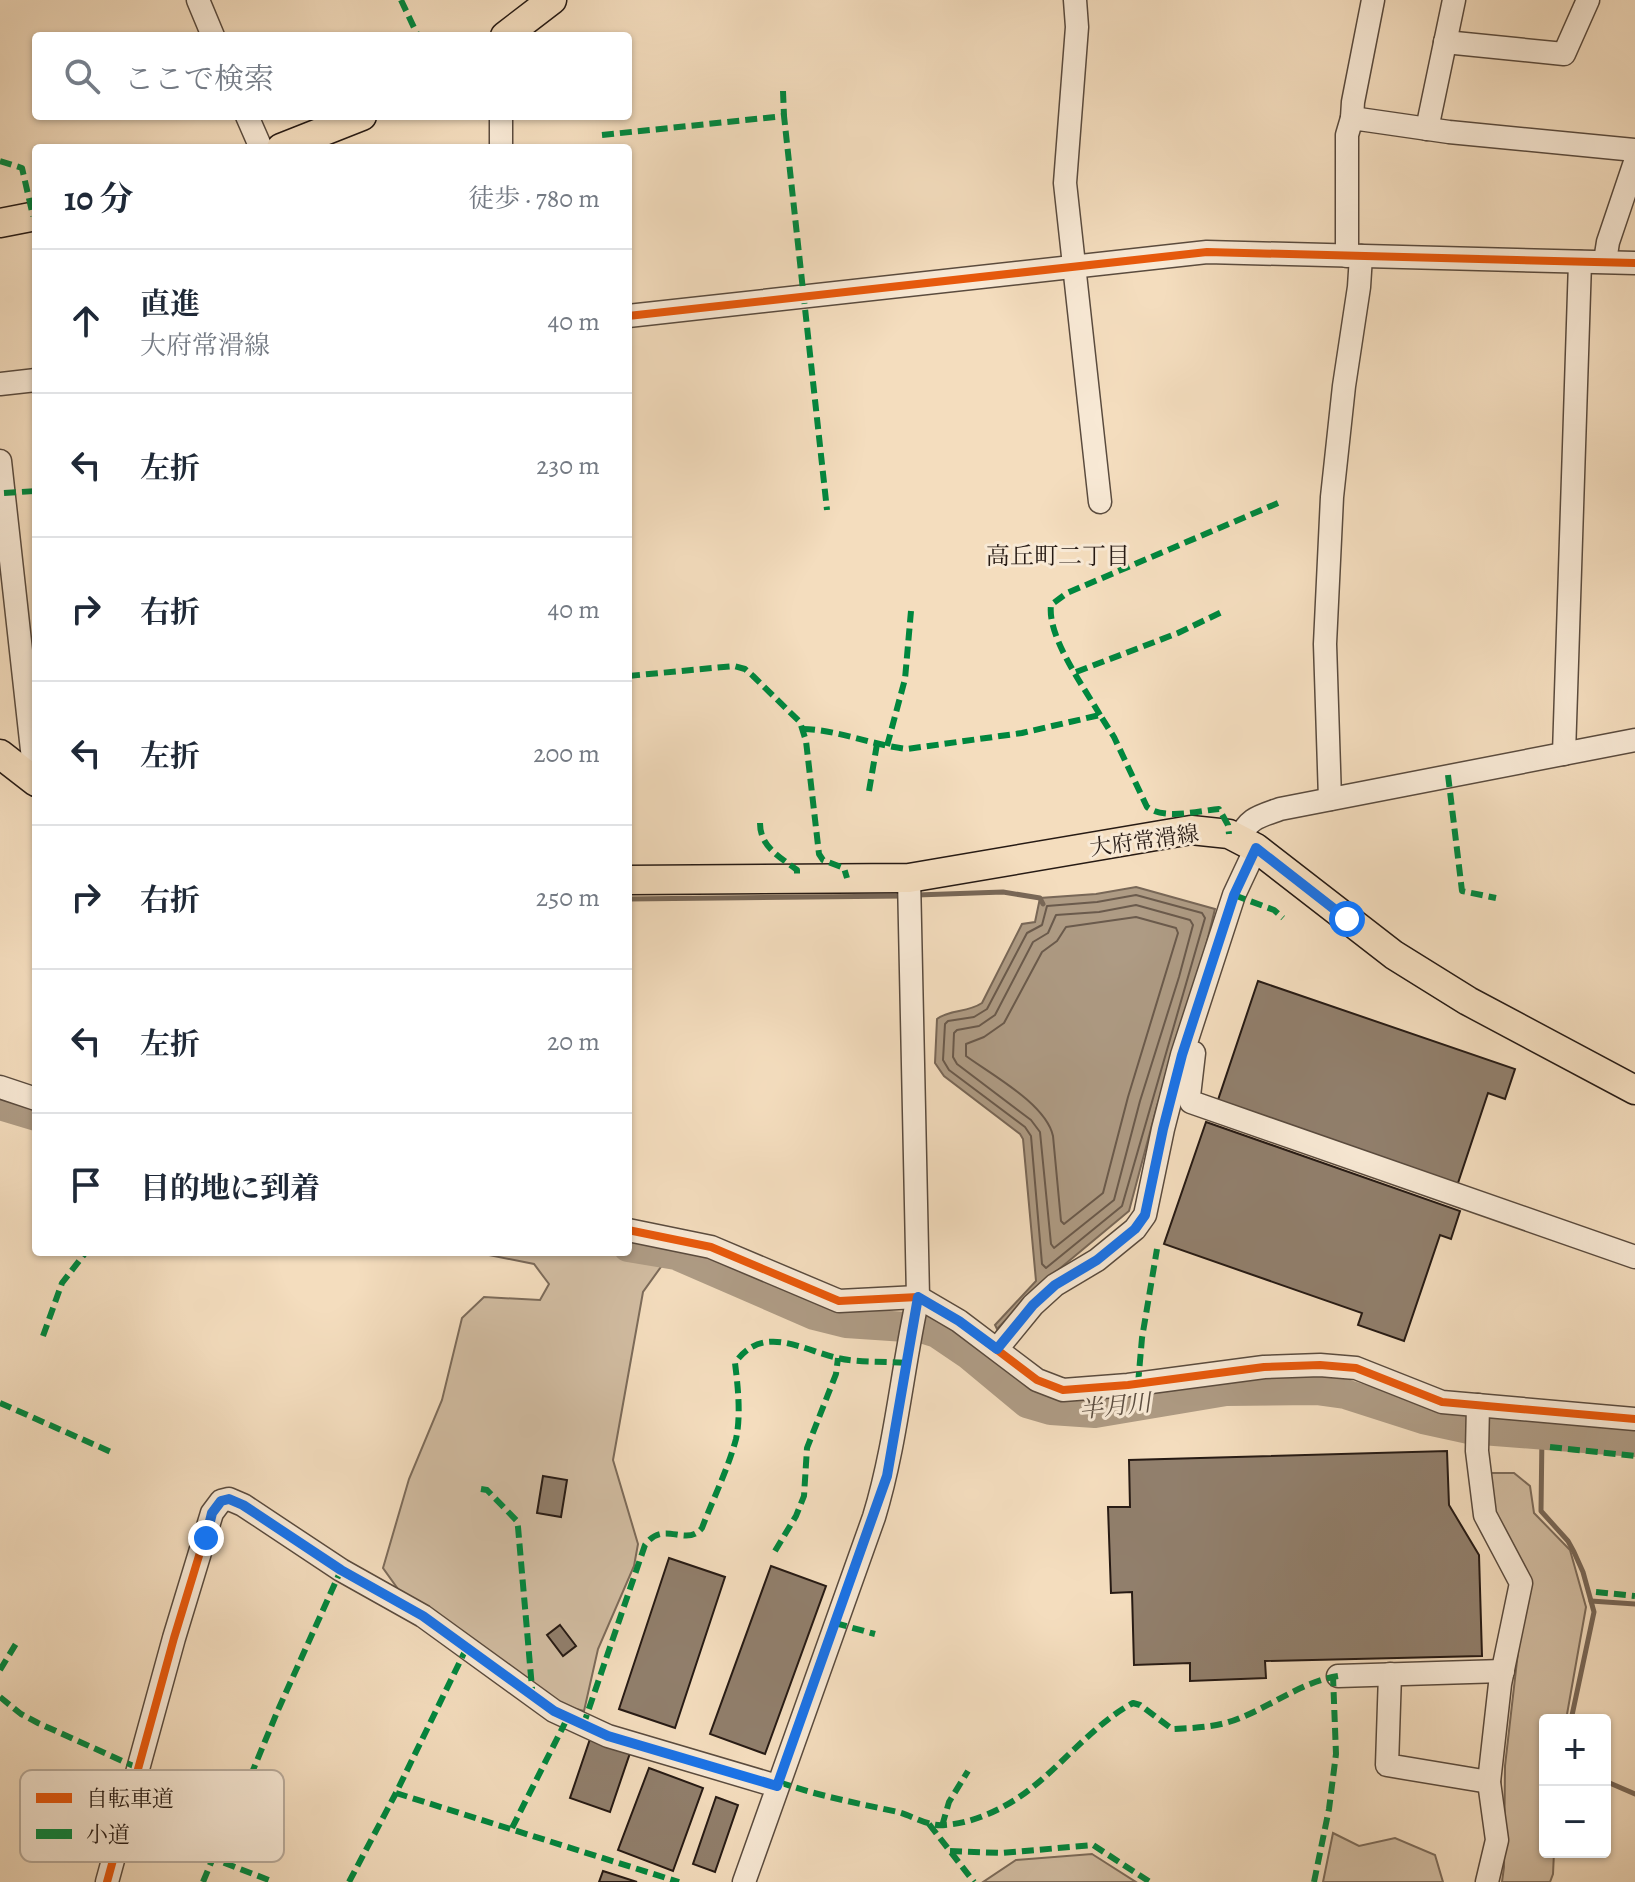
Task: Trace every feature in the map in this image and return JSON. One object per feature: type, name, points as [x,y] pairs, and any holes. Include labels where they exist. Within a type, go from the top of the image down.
[{"type":"main road","points":[[510,32],[552,0]]},
{"type":"main road","points":[[291,144],[352,120]]},
{"type":"main road","points":[[0,223],[32,217]]},
{"type":"main road","points":[[0,754],[31,779]]},
{"type":"main road","name":"大府常滑線","points":[[632,880],[909,878],[1191,830],[1222,833],[1248,843],[1394,955],[1468,1001],[1635,1090]]},
{"type":"street","points":[[198,0],[211,32]]},
{"type":"street","points":[[1075,0],[1077,27],[1065,183],[1100,502]]},
{"type":"street","points":[[1330,799],[1325,644],[1332,497],[1359,287],[1354,256],[1347,135],[1373,0]]},
{"type":"street","points":[[1427,129],[1454,0]]},
{"type":"street","points":[[1445,42],[1564,54],[1588,0]]},
{"type":"street","points":[[1352,118],[1427,129],[1635,150]]},
{"type":"street","points":[[249,120],[259,144]]},
{"type":"street","points":[[501,120],[501,144]]},
{"type":"street","points":[[1605,261],[1608,242],[1635,162]]},
{"type":"street","points":[[632,316],[1207,252],[1635,263]]},
{"type":"street","points":[[1564,754],[1580,262]]},
{"type":"street","points":[[0,384],[32,380]]},
{"type":"street","points":[[0,461],[32,750]]},
{"type":"street","points":[[997,1349],[1033,1305],[1055,1285],[1097,1260],[1135,1229],[1145,1215],[1163,1129],[1188,1038],[1248,843],[1244,827],[1253,819],[1280,809],[1635,740]]},
{"type":"street","points":[[744,1882],[887,1476],[911,1340],[916,1304],[909,878]]},
{"type":"street","points":[[1188,1038],[1195,1048],[1189,1096],[1191,1102],[1635,1257]]},
{"type":"street","points":[[0,1087],[32,1098]]},
{"type":"street","points":[[632,1231],[711,1247],[810,1286],[839,1301],[916,1304],[959,1321],[1037,1380],[1063,1390],[1128,1385],[1264,1367],[1320,1365],[1356,1368],[1478,1413],[1635,1419]]},
{"type":"street","points":[[1478,1413],[1477,1451],[1485,1515],[1521,1583],[1503,1671],[1489,1782],[1497,1840],[1487,1882]]},
{"type":"street","points":[[138,1770],[212,1513],[221,1501],[229,1499],[243,1505],[341,1570],[423,1616],[554,1711],[583,1726],[652,1750],[777,1786]]},
{"type":"street","points":[[1338,1676],[1503,1671]]},
{"type":"street","points":[[1390,1674],[1387,1765],[1489,1782]]},
{"type":"street","points":[[107,1882],[112,1862]]},
{"type":"shaded area","points":[[632,1252],[668,1257],[643,1292],[613,1460],[638,1544],[634,1566],[598,1649],[584,1711],[560,1705],[403,1596],[383,1568],[409,1479],[442,1400],[462,1318],[484,1297],[540,1300],[549,1284],[534,1264],[494,1256],[632,1256]]},
{"type":"shaded area","points":[[1488,1473],[1514,1473],[1530,1486],[1534,1513],[1570,1550],[1586,1607],[1567,1714],[1539,1714],[1539,1858],[1554,1858],[1550,1882],[1502,1882],[1505,1766],[1526,1582],[1495,1512]]},
{"type":"shaded area","points":[[1333,1833],[1359,1846],[1395,1838],[1435,1855],[1443,1882],[1323,1882]]},
{"type":"shaded area","points":[[1092,1854],[1136,1882],[983,1882],[1016,1860]]},
{"type":"water","points":[[1136,887],[1215,909],[1197,982],[1157,1106],[1129,1211],[1040,1285],[997,1329],[995,1325],[1036,1281],[1023,1139],[944,1076],[935,1063],[937,1019],[982,1003],[1022,924],[1035,922],[1040,898],[1096,894]]},
{"type":"building","points":[[1258,981],[1515,1069],[1505,1099],[1488,1093],[1457,1186],[1217,1103]]},
{"type":"building","points":[[1206,1122],[1460,1211],[1451,1239],[1440,1235],[1404,1341],[1358,1325],[1362,1313],[1164,1244]]},
{"type":"building","points":[[1447,1451],[1449,1505],[1479,1555],[1482,1656],[1265,1661],[1266,1678],[1190,1681],[1190,1663],[1134,1665],[1132,1592],[1111,1593],[1108,1507],[1130,1507],[1129,1460]]},
{"type":"building","points":[[543,1476],[567,1480],[561,1517],[537,1513]]},
{"type":"building","points":[[669,1558],[725,1577],[675,1728],[619,1709]]},
{"type":"building","points":[[771,1566],[826,1586],[765,1754],[710,1734]]},
{"type":"building","points":[[560,1625],[576,1646],[563,1656],[547,1635]]},
{"type":"building","points":[[590,1739],[630,1753],[610,1812],[570,1798]]},
{"type":"building","points":[[649,1768],[703,1788],[673,1871],[618,1850]]},
{"type":"building","points":[[716,1797],[738,1805],[715,1872],[693,1864]]},
{"type":"building","points":[[603,1871],[637,1882],[599,1882]]},
{"type":"waterway","points":[[917,895],[1003,892],[1040,898],[1043,904]]},
{"type":"waterway","points":[[632,899],[903,896]]},
{"type":"waterway","name":"半月川","points":[[0,1105],[32,1115]]},
{"type":"waterway","name":"半月川","points":[[632,1248],[676,1255],[814,1315],[846,1323],[921,1328],[937,1333],[968,1354],[1027,1403],[1051,1410],[1095,1413],[1226,1391],[1316,1390],[1345,1394],[1423,1419],[1469,1429],[1635,1442]]},
{"type":"waterway","points":[[1542,1434],[1541,1511],[1574,1552],[1594,1612],[1572,1714]]},
{"type":"waterway","points":[[1591,1601],[1635,1604]]},
{"type":"waterway","points":[[1611,1784],[1635,1794]]},
{"type":"marked path","points":[[401,0],[416,32]]},
{"type":"marked path","points":[[783,91],[784,116]]},
{"type":"marked path","points":[[602,135],[784,116],[827,510]]},
{"type":"marked path","points":[[0,161],[22,168],[32,212]]},
{"type":"marked path","points":[[4,493],[32,491]]},
{"type":"marked path","points":[[1100,715],[1061,646],[1051,618],[1051,605],[1067,593],[1278,503]]},
{"type":"marked path","points":[[887,746],[905,679],[911,611]]},
{"type":"marked path","points":[[1076,672],[1178,633],[1224,611]]},
{"type":"marked path","points":[[632,676],[734,666],[745,669],[753,676],[800,722],[806,741],[819,854],[823,860],[844,868],[847,878]]},
{"type":"marked path","points":[[803,729],[907,749],[1022,733],[1100,715],[1114,737],[1147,807],[1172,814],[1219,809],[1228,825],[1229,834]]},
{"type":"marked path","points":[[869,791],[877,744]]},
{"type":"marked path","points":[[1448,775],[1462,891],[1496,898]]},
{"type":"marked path","points":[[760,823],[767,845],[797,870],[797,878]]},
{"type":"marked path","points":[[1234,895],[1274,910],[1283,918]]},
{"type":"marked path","points":[[1138,1384],[1142,1338],[1157,1249]]},
{"type":"marked path","points":[[43,1336],[62,1283],[83,1256]]},
{"type":"marked path","points":[[583,1726],[645,1545],[660,1534],[689,1535],[702,1528],[725,1473],[738,1430],[735,1363],[746,1351],[770,1342],[784,1342],[846,1360],[907,1363]]},
{"type":"marked path","points":[[775,1551],[804,1496],[807,1448],[836,1374],[838,1358]]},
{"type":"marked path","points":[[0,1403],[111,1452]]},
{"type":"marked path","points":[[1550,1447],[1635,1456]]},
{"type":"marked path","points":[[481,1489],[487,1490],[517,1521],[532,1688],[529,1692]]},
{"type":"marked path","points":[[253,1770],[341,1570]]},
{"type":"marked path","points":[[1596,1592],[1635,1596]]},
{"type":"marked path","points":[[835,1623],[875,1634]]},
{"type":"marked path","points":[[0,1670],[17,1642]]},
{"type":"marked path","points":[[467,1647],[396,1793],[679,1882]]},
{"type":"marked path","points":[[1314,1882],[1329,1809],[1336,1754],[1333,1676]]},
{"type":"marked path","points":[[779,1782],[933,1824],[956,1824],[989,1814],[1020,1797],[1105,1722],[1133,1703],[1172,1729],[1207,1726],[1240,1718],[1300,1688],[1338,1676]]},
{"type":"marked path","points":[[0,1697],[38,1723],[138,1768]]},
{"type":"marked path","points":[[512,1828],[568,1717]]},
{"type":"marked path","points":[[942,1826],[949,1802],[968,1771]]},
{"type":"marked path","points":[[349,1882],[396,1793]]},
{"type":"marked path","points":[[929,1824],[974,1882]]},
{"type":"marked path","points":[[950,1851],[1002,1853],[1093,1845],[1150,1882]]},
{"type":"marked path","points":[[203,1882],[211,1862]]},
{"type":"marked path","points":[[222,1862],[274,1882]]},
{"type":"cycle path","points":[[632,316],[1207,252],[1635,263]]},
{"type":"cycle path","points":[[632,1231],[711,1247],[839,1301],[918,1297],[959,1321],[1037,1380],[1063,1390],[1128,1385],[1264,1367],[1320,1365],[1356,1368],[1442,1402],[1635,1419]]},
{"type":"cycle path","points":[[138,1770],[212,1513],[221,1501],[229,1499],[243,1505],[341,1570],[423,1616],[554,1711],[608,1736],[777,1786]]},
{"type":"cycle path","points":[[107,1882],[112,1862]]},
{"type":"district","name":"高丘町二丁目","points":[[1058,556]]},
{"type":"route","points":[[206,1538],[212,1513],[221,1501],[229,1499],[243,1505],[341,1570],[423,1616],[554,1711],[608,1736],[777,1786],[887,1476],[918,1297],[959,1321],[997,1349],[1033,1305],[1055,1285],[1097,1260],[1135,1229],[1145,1215],[1182,1055],[1234,895],[1256,848],[1347,919]]}]
